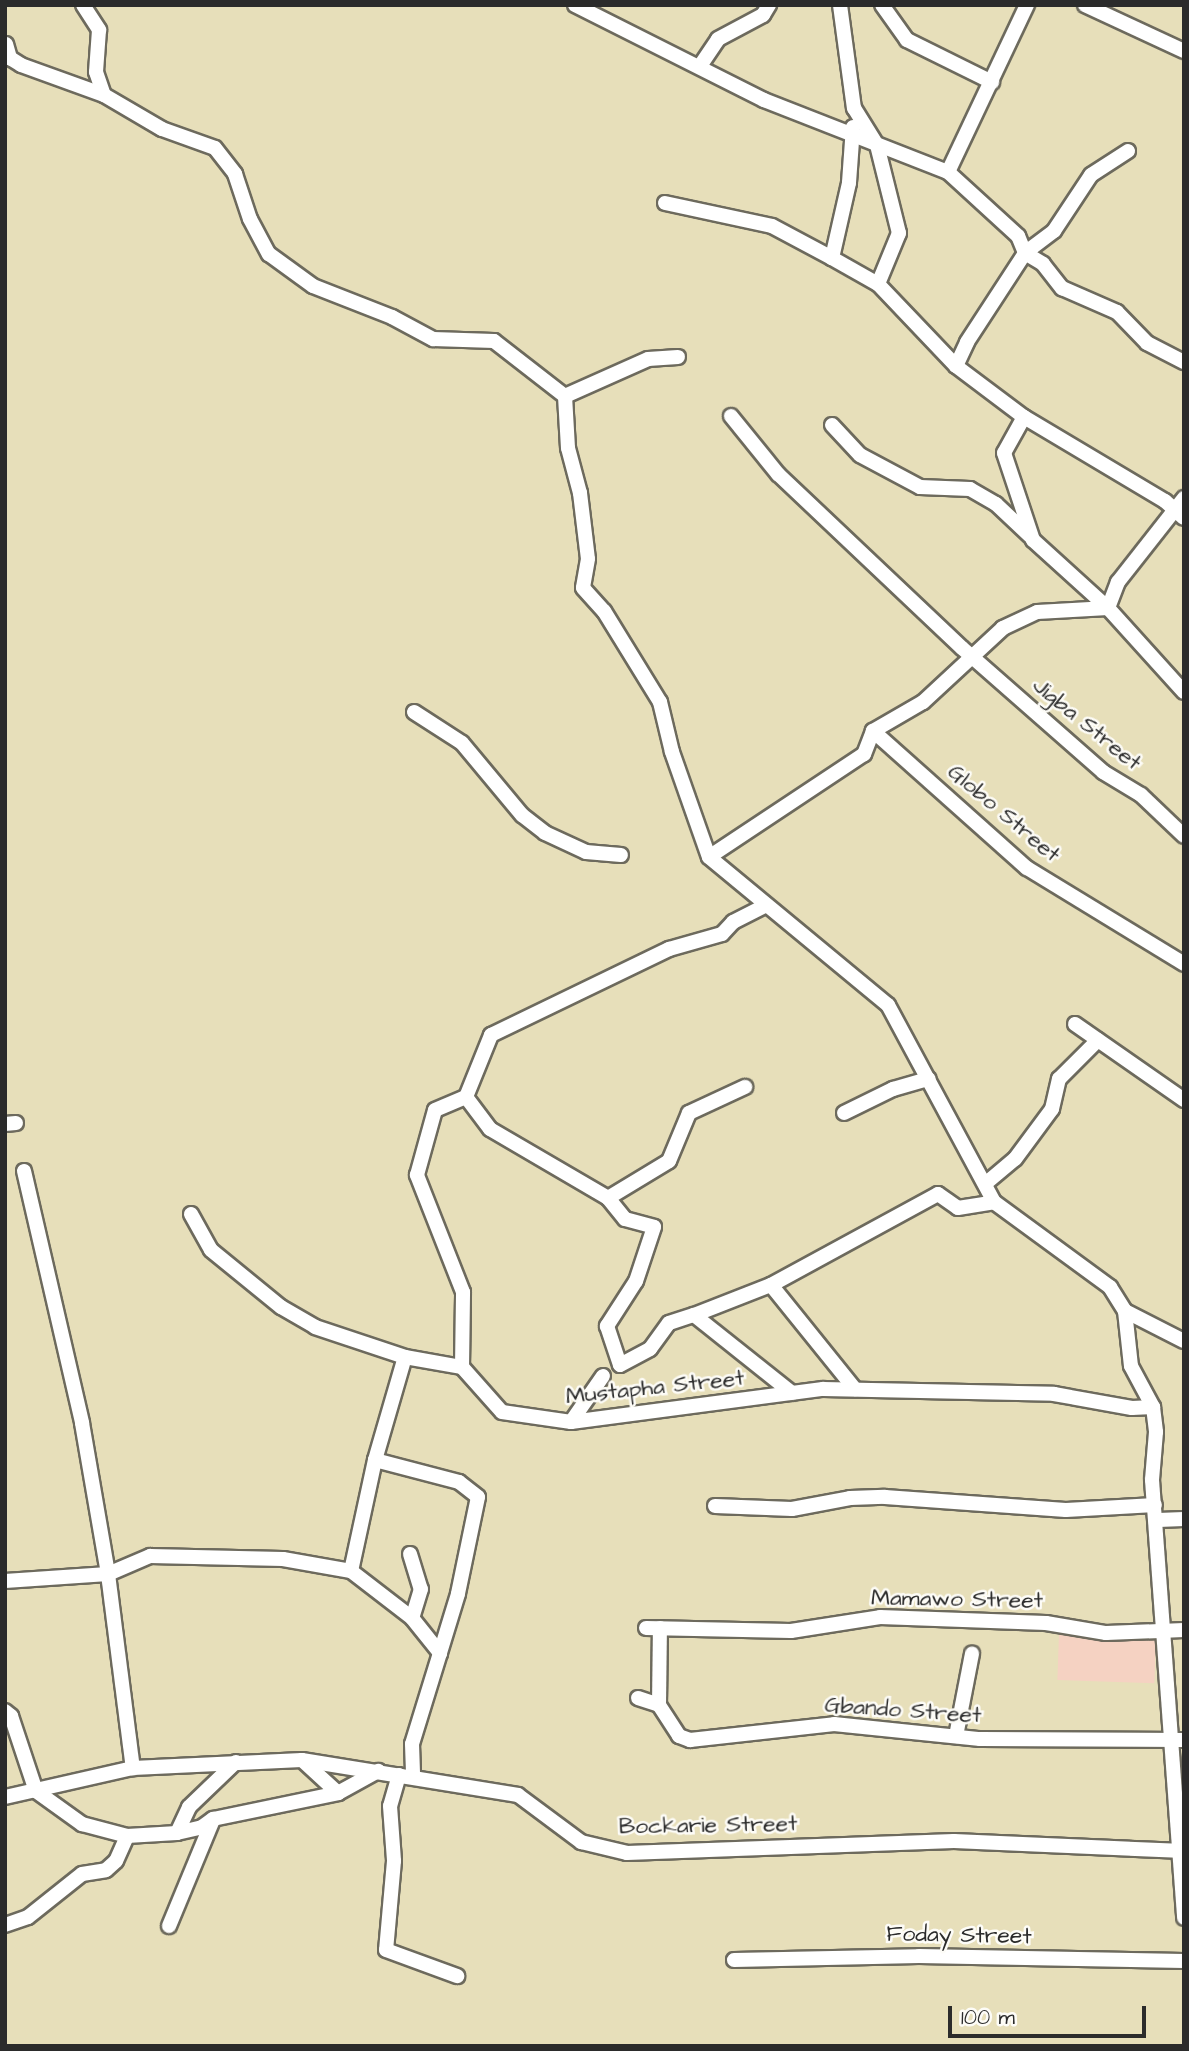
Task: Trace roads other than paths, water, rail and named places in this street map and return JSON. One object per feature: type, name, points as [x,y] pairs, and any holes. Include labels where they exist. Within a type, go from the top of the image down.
[{"type":"street","points":[[83,5],[99,30],[96,72],[104,95]]},
{"type":"street","points":[[575,5],[764,100],[948,172],[1018,236],[1025,253],[1043,264],[1062,288],[1116,312],[1147,343],[1184,362]]},
{"type":"street","points":[[700,66],[718,39],[763,15],[769,5]]},
{"type":"street","points":[[832,258],[842,226],[854,108],[840,5]]},
{"type":"street","points":[[882,5],[907,40],[992,82]]},
{"type":"street","points":[[948,172],[1027,5]]},
{"type":"street","points":[[1086,5],[1184,51]]},
{"type":"street","points":[[6,44],[10,58],[21,65],[104,95],[162,130],[215,148],[235,174],[250,219],[269,254],[313,286],[392,317],[433,339],[494,341],[565,396],[568,448],[580,493],[589,559],[583,588],[604,611],[660,702],[672,752],[709,857],[888,1005],[994,1202],[1110,1287],[1125,1311],[1131,1366],[1153,1407],[1162,1631],[1176,1740],[1184,1918]]},
{"type":"street","points":[[854,108],[877,145],[899,233],[878,284]]},
{"type":"street","points":[[956,366],[1025,253],[1054,231],[1091,176],[1129,151]]},
{"type":"street","points":[[665,203],[772,226],[878,284],[956,366],[1024,417],[1180,514]]},
{"type":"street","points":[[565,396],[648,359],[678,357]]},
{"type":"street","name":"Jigba Street","points":[[731,416],[778,474],[966,651],[1103,772],[1141,795],[1184,836]]},
{"type":"street","points":[[1024,417],[1004,453],[1033,540]]},
{"type":"street","points":[[832,425],[860,455],[920,487],[970,489],[996,504],[1108,608],[1184,692]]},
{"type":"street","points":[[1108,608],[1118,582],[1180,514],[1184,498]]},
{"type":"street","points":[[709,857],[864,754],[873,731],[923,702],[966,651],[1003,628],[1037,612],[1108,608]]},
{"type":"street","points":[[414,712],[462,743],[522,815],[545,833],[586,852],[621,855]]},
{"type":"street","name":"Globo Street","points":[[873,731],[1027,868],[1184,964]]},
{"type":"street","points":[[191,1214],[211,1250],[281,1307],[314,1327],[405,1357],[462,1367],[463,1292],[417,1175],[435,1110],[466,1097],[491,1035],[669,949],[722,934],[733,922],[766,905]]},
{"type":"street","points":[[1075,1024],[1184,1100]]},
{"type":"street","points":[[985,1184],[1015,1159],[1052,1109],[1059,1079],[1098,1040]]},
{"type":"street","points":[[844,1113],[929,1079]]},
{"type":"street","points":[[608,1198],[669,1161],[689,1113],[744,1087]]},
{"type":"street","points":[[466,1097],[490,1129],[608,1198],[625,1219],[654,1227],[636,1281],[607,1326],[620,1365],[650,1349],[668,1323],[771,1284],[938,1194],[958,1208],[994,1202]]},
{"type":"street","points":[[24,1171],[82,1423],[108,1574],[133,1768]]},
{"type":"street","points":[[771,1284],[855,1389]]},
{"type":"street","points":[[1125,1311],[1184,1341]]},
{"type":"street","points":[[694,1315],[792,1393]]},
{"type":"street","points":[[351,1571],[375,1460],[405,1357]]},
{"type":"street","name":"Mustapha Street","points":[[462,1367],[502,1412],[572,1423],[792,1393],[855,1389],[1054,1394],[1132,1408],[1153,1407]]},
{"type":"street","points":[[572,1423],[603,1376]]},
{"type":"street","points":[[375,1460],[459,1482],[478,1497],[458,1594],[412,1744],[406,1776],[390,1806],[394,1861],[386,1950],[457,1976]]},
{"type":"street","points":[[715,1506],[792,1509],[850,1497],[885,1496],[1066,1510],[1156,1513],[1184,1519]]},
{"type":"street","points":[[410,1554],[421,1589],[412,1618]]},
{"type":"street","points":[[5,1581],[108,1574],[150,1556],[283,1559],[351,1571],[412,1618],[440,1653]]},
{"type":"street","name":"Mamawo Street","points":[[659,1705],[653,1628],[791,1631],[880,1617],[1046,1623],[1106,1633],[1184,1630]]},
{"type":"street","points":[[956,1736],[972,1654]]},
{"type":"street","points":[[638,1698],[659,1705]]},
{"type":"street","name":"Gbando Street","points":[[659,1705],[679,1736],[690,1740],[834,1724],[956,1736],[1176,1740]]},
{"type":"street","points":[[5,1711],[11,1716],[36,1791],[82,1824],[127,1836],[177,1833],[202,1827],[213,1819],[338,1793],[378,1771]]},
{"type":"street","points":[[302,1760],[338,1793]]},
{"type":"street","name":"Bockarie Street","points":[[5,1797],[133,1768],[302,1760],[518,1795],[581,1842],[627,1853],[954,1841],[1181,1851]]},
{"type":"street","points":[[177,1833],[189,1807],[236,1762]]},
{"type":"street","points":[[169,1926],[213,1819]]},
{"type":"street","points":[[5,1925],[28,1917],[82,1874],[106,1870],[116,1861],[127,1836]]},
{"type":"street","name":"Foday Street","points":[[734,1960],[919,1956],[1184,1961]]}]
